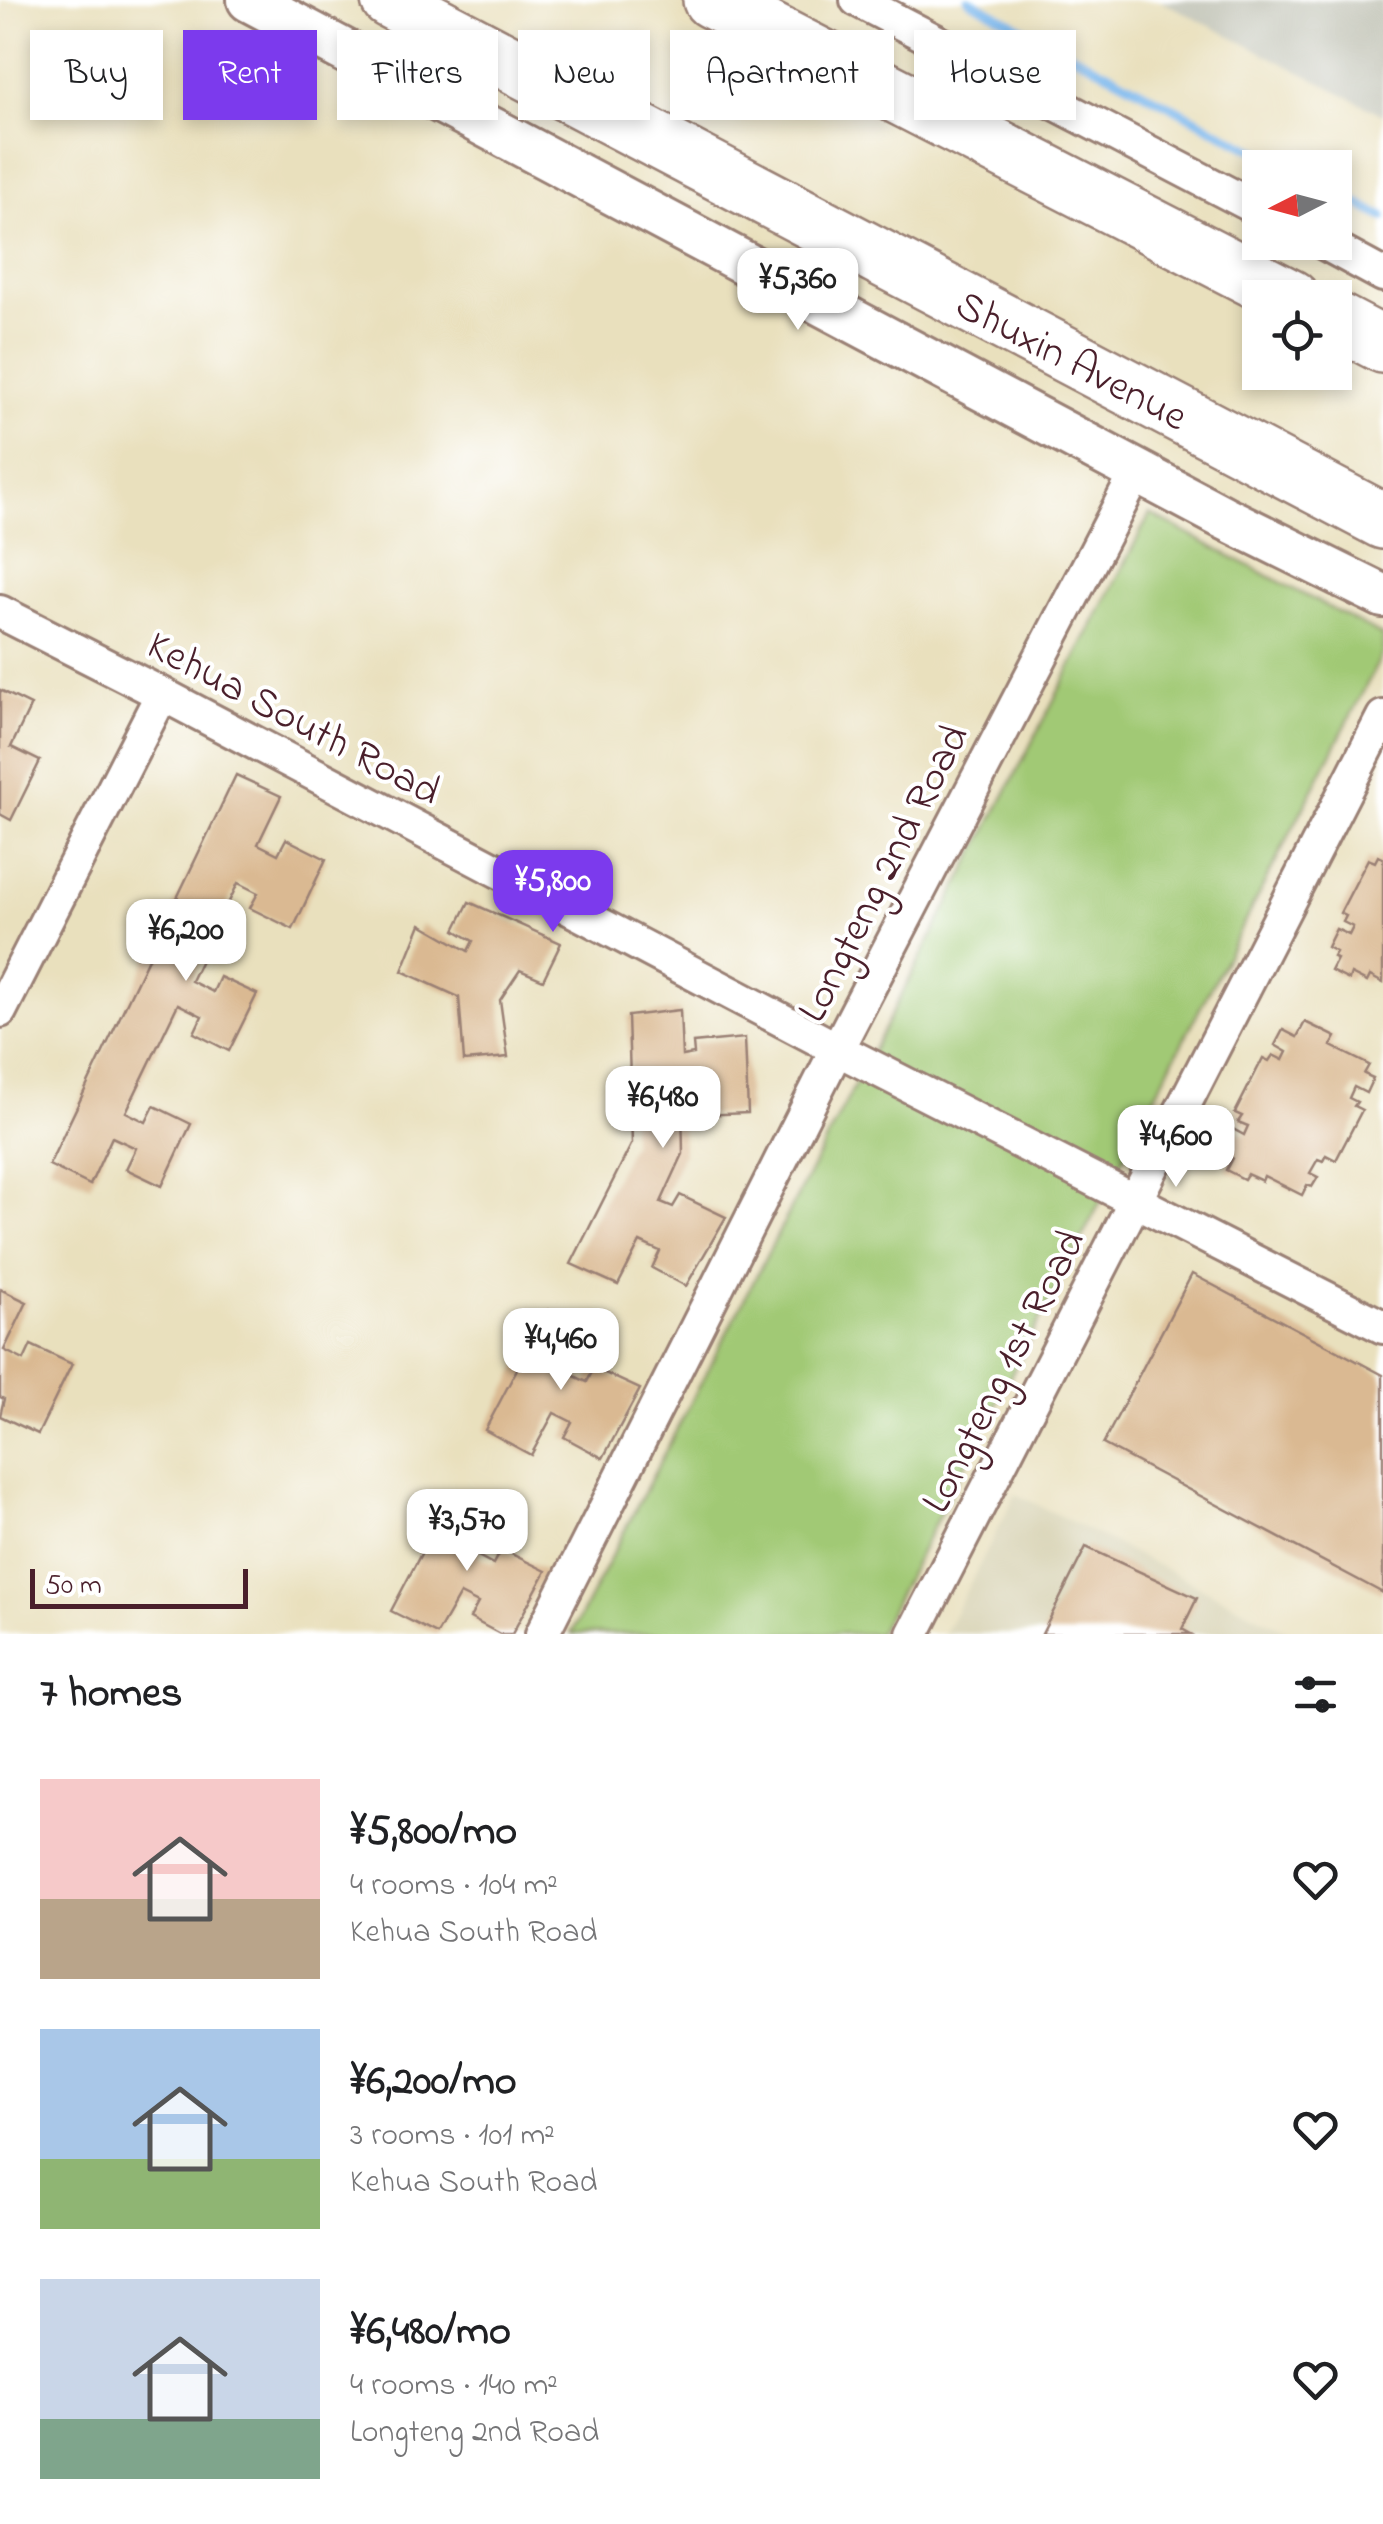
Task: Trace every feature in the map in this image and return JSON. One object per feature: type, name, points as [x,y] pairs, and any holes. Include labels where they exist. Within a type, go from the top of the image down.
[{"type":"highway","name":"Shuxin Avenue","points":[[390,0],[1383,522]]},
{"type":"highway","points":[[711,0],[1256,280]]},
{"type":"highway","points":[[1352,329],[1383,345]]},
{"type":"street","points":[[248,0],[1137,472],[1383,596]]},
{"type":"street","points":[[857,0],[1242,201]]},
{"type":"street","points":[[1352,258],[1383,274]]},
{"type":"street","name":"Longteng 2nd Road","points":[[542,1634],[837,1048],[1137,472]]},
{"type":"street","name":"Kehua South Road","points":[[0,612],[1134,1202],[1383,1327]]},
{"type":"street","points":[[0,1012],[162,694]]},
{"type":"street","name":"Longteng 1st Road","points":[[913,1634],[1383,717]]},
{"type":"shaded area","points":[[1159,0],[1383,0],[1383,115],[1341,93]]},
{"type":"shaded area","points":[[1016,1494],[1294,1634],[944,1634]]},
{"type":"green space","points":[[1150,514],[1383,636],[1383,653],[878,1634],[571,1634]]},
{"type":"building","points":[[0,690],[31,705],[11,747],[40,761],[11,820],[0,814]]},
{"type":"building","points":[[236,775],[281,796],[258,844],[278,854],[286,839],[326,859],[293,929],[250,908],[258,893],[238,883],[191,981],[213,992],[220,977],[257,994],[229,1051],[194,1033],[202,1016],[178,1004],[126,1112],[146,1122],[154,1106],[191,1124],[162,1186],[126,1169],[136,1148],[112,1137],[90,1185],[49,1165]]},
{"type":"building","points":[[1378,856],[1383,858],[1383,983],[1370,976],[1367,982],[1351,974],[1349,980],[1331,971],[1336,952],[1327,947],[1336,929],[1349,935],[1353,927],[1343,922],[1346,916],[1340,913],[1368,859],[1375,862]]},
{"type":"building","points":[[469,902],[561,943],[543,980],[520,970],[500,1000],[508,1057],[464,1061],[459,997],[402,971],[421,924],[468,951],[473,941],[455,930]]},
{"type":"building","points":[[680,1010],[682,1056],[694,1054],[693,1043],[745,1038],[748,1113],[699,1115],[698,1098],[682,1102],[683,1154],[661,1202],[673,1207],[680,1195],[726,1217],[686,1286],[652,1268],[660,1251],[640,1242],[618,1285],[571,1264],[632,1143],[628,1016]]},
{"type":"building","points":[[1305,1022],[1336,1037],[1331,1046],[1369,1065],[1364,1074],[1373,1078],[1366,1093],[1354,1087],[1349,1098],[1362,1110],[1336,1160],[1326,1155],[1323,1161],[1318,1159],[1310,1173],[1318,1177],[1302,1195],[1264,1176],[1262,1181],[1247,1174],[1244,1179],[1226,1170],[1231,1151],[1222,1146],[1231,1128],[1244,1135],[1248,1126],[1238,1122],[1242,1116],[1235,1113],[1263,1058],[1269,1061],[1273,1055],[1283,1060],[1287,1052],[1275,1045],[1283,1030],[1297,1037]]},
{"type":"building","points":[[1192,1274],[1383,1375],[1383,1593],[1103,1444]]},
{"type":"building","points":[[0,1289],[27,1302],[4,1350],[24,1360],[31,1345],[72,1364],[38,1434],[0,1416],[4,1399],[0,1397]]},
{"type":"building","points":[[548,1310],[592,1331],[572,1375],[587,1382],[594,1368],[640,1389],[603,1458],[564,1437],[572,1422],[554,1413],[531,1455],[485,1430]]},
{"type":"building","points":[[454,1491],[498,1513],[478,1556],[493,1564],[501,1549],[546,1571],[512,1634],[500,1634],[470,1618],[478,1603],[460,1594],[437,1634],[391,1611]]},
{"type":"building","points":[[1086,1547],[1197,1598],[1182,1629],[1191,1634],[1042,1634]]},
{"type":"waterway","points":[[969,0],[1254,150]]},
{"type":"waterway","points":[[1352,201],[1383,217]]}]
